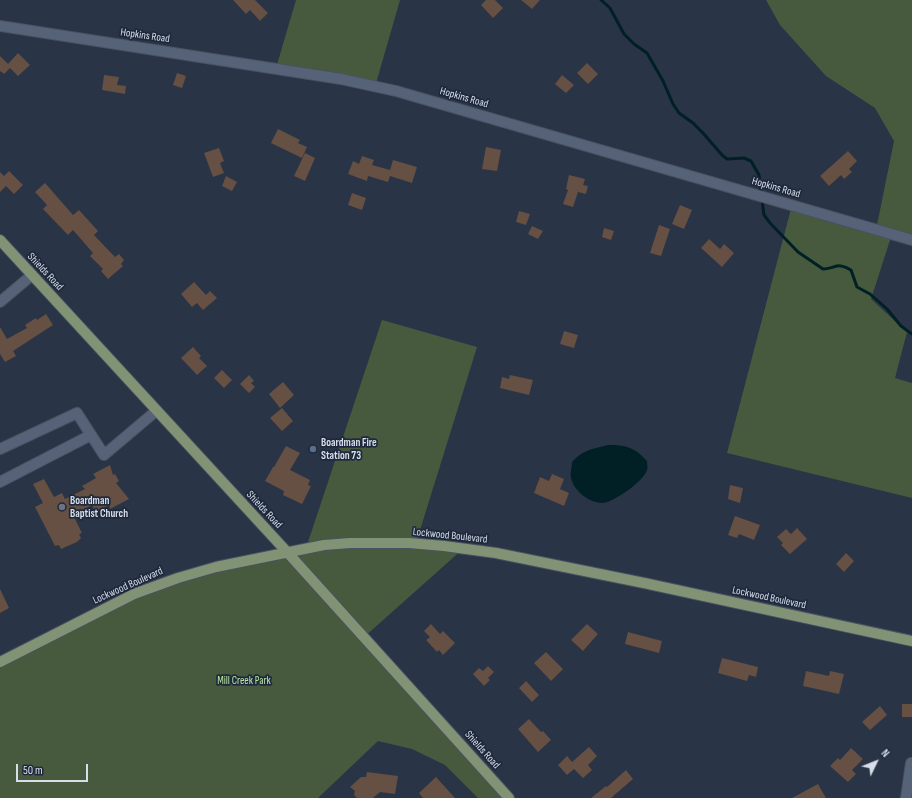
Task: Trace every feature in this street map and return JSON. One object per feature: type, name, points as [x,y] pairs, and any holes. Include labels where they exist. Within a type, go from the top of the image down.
[{"type":"main road","name":"Shields Road","points":[[0,240],[287,552],[509,798]]},
{"type":"main road","name":"Lockwood Boulevard","points":[[0,662],[134,594],[155,586],[216,567],[324,544],[381,542],[444,546],[496,553],[912,641]]},
{"type":"street","name":"Hopkins Road","points":[[0,26],[348,80],[404,94],[912,240]]},
{"type":"street","points":[[0,302],[32,275]]},
{"type":"street","points":[[0,449],[77,413],[104,455],[156,411]]},
{"type":"street","points":[[0,482],[91,435]]},
{"type":"street","points":[[906,798],[911,764]]},
{"type":"green space","points":[[296,0],[400,0],[375,87],[276,68]]},
{"type":"green space","points":[[766,0],[912,0],[912,240],[892,234],[871,299],[907,332],[895,378],[912,383],[912,498],[727,453],[792,205],[876,230],[894,141],[875,108],[826,76],[780,25]]},
{"type":"green space","name":"Mill Creek Park","points":[[382,320],[477,347],[416,543],[464,548],[363,638],[509,798],[478,798],[445,765],[412,749],[378,741],[318,798],[0,798],[0,662],[155,586],[306,548]]},
{"type":"shaded area","points":[[608,445],[625,446],[634,450],[647,461],[647,469],[645,475],[635,485],[614,499],[603,503],[588,499],[575,487],[571,478],[572,462],[584,452]]},
{"type":"building","points":[[233,0],[255,0],[268,13],[260,21],[250,10],[246,14]]},
{"type":"building","points":[[486,0],[495,0],[503,8],[493,18],[481,5]]},
{"type":"building","points":[[521,0],[540,0],[532,9]]},
{"type":"building","points":[[18,53],[30,65],[18,76],[10,68],[4,74],[0,71],[0,56],[8,64]]},
{"type":"building","points":[[587,63],[598,74],[588,84],[577,73]]},
{"type":"building","points":[[177,73],[186,76],[182,88],[173,85]]},
{"type":"building","points":[[104,75],[119,77],[117,85],[126,86],[125,94],[102,90]]},
{"type":"building","points":[[562,75],[574,85],[566,93],[555,84]]},
{"type":"building","points":[[278,129],[300,140],[298,143],[307,147],[302,158],[271,143]]},
{"type":"building","points":[[486,147],[501,150],[497,171],[482,169]]},
{"type":"building","points":[[219,148],[224,161],[220,163],[224,173],[213,177],[204,153]]},
{"type":"building","points":[[848,151],[857,161],[849,169],[852,172],[844,179],[841,175],[829,186],[820,176]]},
{"type":"building","points":[[305,153],[315,158],[305,181],[294,176]]},
{"type":"building","points":[[362,156],[374,160],[372,165],[390,170],[393,160],[417,167],[412,183],[390,176],[388,182],[368,176],[367,181],[348,174],[353,161],[359,164]]},
{"type":"building","points":[[9,171],[23,185],[14,194],[6,186],[0,192],[0,172],[4,176]]},
{"type":"building","points":[[569,175],[585,179],[583,185],[588,186],[586,194],[578,192],[573,207],[563,204],[568,190],[566,189]]},
{"type":"building","points":[[226,176],[237,182],[232,191],[222,186]]},
{"type":"building","points":[[45,183],[73,215],[79,210],[98,231],[94,235],[115,257],[119,254],[124,260],[121,264],[123,266],[108,279],[101,271],[103,269],[90,256],[93,253],[73,230],[68,235],[43,209],[47,205],[35,192]]},
{"type":"building","points":[[352,193],[366,198],[362,210],[348,205]]},
{"type":"building","points":[[680,205],[692,210],[684,229],[672,224]]},
{"type":"building","points":[[519,211],[530,214],[526,225],[516,222]]},
{"type":"building","points":[[659,225],[670,229],[661,256],[650,253]]},
{"type":"building","points":[[532,226],[543,231],[538,239],[528,234]]},
{"type":"building","points":[[604,228],[614,231],[611,240],[602,237]]},
{"type":"building","points":[[709,239],[720,249],[724,244],[734,253],[722,267],[701,248]]},
{"type":"building","points":[[194,282],[206,295],[210,291],[217,298],[203,310],[197,303],[192,307],[181,294]]},
{"type":"building","points":[[46,314],[53,325],[13,351],[16,356],[5,362],[0,354],[0,327],[7,339],[27,328],[25,325]]},
{"type":"building","points":[[564,331],[578,335],[574,348],[560,344]]},
{"type":"building","points":[[193,347],[201,356],[199,358],[207,366],[197,375],[181,358]]},
{"type":"building","points":[[222,370],[232,380],[224,388],[214,378]]},
{"type":"building","points":[[249,375],[254,381],[251,383],[255,387],[249,393],[240,384]]},
{"type":"building","points":[[510,375],[533,380],[529,395],[500,388],[502,377],[509,379]]},
{"type":"building","points":[[283,382],[294,395],[280,408],[269,394]]},
{"type":"building","points":[[282,408],[293,421],[282,431],[270,418]]},
{"type":"building","points":[[286,446],[300,453],[290,470],[310,480],[308,485],[311,486],[302,504],[283,495],[284,491],[265,481]]},
{"type":"building","name":"Boardman Baptist Church","points":[[110,465],[113,475],[115,474],[119,481],[116,483],[129,499],[110,509],[109,505],[95,512],[92,505],[73,515],[82,533],[79,534],[81,538],[77,542],[61,549],[59,545],[55,546],[35,507],[43,503],[33,484],[44,479],[54,497],[62,493],[65,499],[85,489],[82,486],[96,478],[93,474]]},
{"type":"building","points":[[552,474],[564,479],[560,489],[569,493],[564,506],[534,493],[540,477],[549,481]]},
{"type":"building","points":[[730,485],[743,488],[740,503],[728,499]]},
{"type":"building","points":[[735,516],[760,525],[754,540],[739,534],[737,538],[728,535]]},
{"type":"building","points":[[797,528],[807,539],[790,554],[781,545],[783,543],[777,537],[786,529],[791,534]]},
{"type":"building","points":[[846,553],[854,561],[844,572],[836,564]]},
{"type":"building","points":[[0,589],[9,608],[0,613]]},
{"type":"building","points":[[431,624],[440,634],[443,631],[455,643],[443,655],[439,650],[437,652],[426,640],[430,637],[424,631]]},
{"type":"building","points":[[587,624],[598,634],[583,651],[571,640]]},
{"type":"building","points":[[628,632],[662,641],[659,653],[625,644]]},
{"type":"building","points":[[546,652],[563,669],[551,681],[534,663]]},
{"type":"building","points":[[722,658],[758,667],[756,677],[749,675],[747,681],[718,673]]},
{"type":"building","points":[[488,666],[494,672],[488,678],[490,680],[484,686],[473,674],[479,668],[483,671]]},
{"type":"building","points":[[806,671],[829,676],[830,671],[844,674],[839,694],[803,686]]},
{"type":"building","points":[[526,681],[539,695],[532,702],[519,688]]},
{"type":"building","points":[[902,704],[912,704],[912,717],[902,717]]},
{"type":"building","points":[[880,706],[887,715],[870,730],[862,722]]},
{"type":"building","points":[[529,719],[551,740],[538,752],[518,729]]},
{"type":"building","points":[[589,747],[597,756],[588,765],[592,770],[583,778],[574,769],[567,775],[558,765],[567,756],[572,762]]},
{"type":"building","points":[[851,748],[863,759],[852,770],[856,774],[848,782],[830,766],[838,758],[840,760]]},
{"type":"building","points":[[626,770],[633,779],[611,798],[591,798],[606,786],[607,787]]},
{"type":"building","points":[[367,772],[398,776],[395,794],[380,792],[373,798],[357,798],[354,795],[355,791],[350,787],[361,777],[366,777]]},
{"type":"building","points":[[436,777],[455,798],[423,798],[419,793]]},
{"type":"building","points":[[818,784],[826,798],[792,798]]},
{"type":"waterway","points":[[601,0],[610,8],[624,34],[634,44],[647,53],[679,113],[693,123],[727,159],[744,158],[751,161],[759,175],[761,194]]},
{"type":"waterway","points":[[762,200],[764,215],[798,252],[823,269],[839,266],[851,270],[857,287],[870,294],[887,309],[901,326],[912,334]]},
{"type":"place","name":"Boardman Fire Station 73","points":[[313,449]]},
{"type":"place","name":"Boardman Baptist Church","points":[[62,507]]}]
